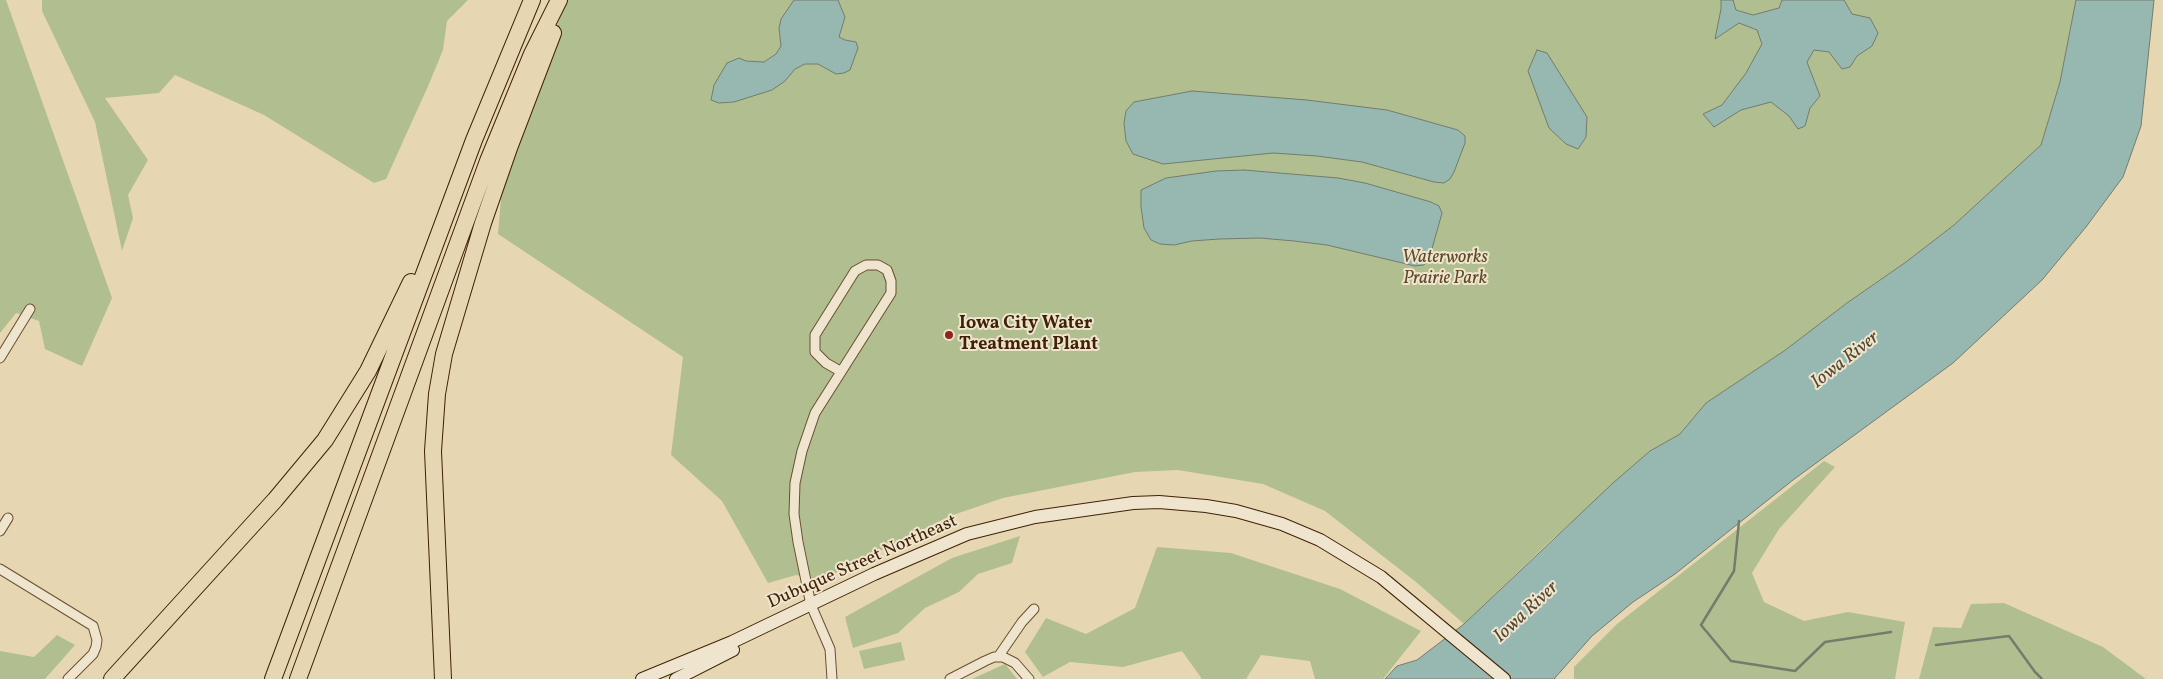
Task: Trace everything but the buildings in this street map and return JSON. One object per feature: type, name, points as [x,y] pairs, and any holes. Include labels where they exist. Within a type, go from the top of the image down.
[{"type":"highway","points":[[112,679],[304,468],[342,415],[382,345],[474,140],[532,0]]},
{"type":"highway","points":[[298,679],[488,160],[532,54],[559,0]]},
{"type":"highway","points":[[443,679],[433,451],[437,394],[444,354],[483,223],[504,162],[566,0]]},
{"type":"highway","points":[[273,679],[474,140]]},
{"type":"main road","name":"Dubuque Street Northeast","points":[[642,679],[732,642],[874,574],[967,534],[1036,517],[1123,504],[1159,502],[1236,511],[1305,533],[1370,569],[1504,679]]},
{"type":"main road","points":[[676,679],[736,648],[800,611]]},
{"type":"street","points":[[832,679],[830,649],[811,605],[798,542],[794,514],[795,484],[802,451],[816,413],[840,371],[891,294],[891,282],[887,270],[878,265],[866,265],[855,271],[815,335],[816,352],[826,363],[840,371]]},
{"type":"street","points":[[0,358],[30,309]]},
{"type":"street","points":[[0,531],[8,518]]},
{"type":"street","points":[[0,569],[93,626],[96,633],[96,647],[93,654],[68,679]]},
{"type":"street","points":[[998,657],[1022,622],[1034,609]]},
{"type":"street","points":[[950,679],[985,661],[998,657],[1003,657],[1015,663],[1029,679]]},
{"type":"green space","points":[[0,0],[6,0],[112,298],[82,366],[45,349],[39,321],[16,313],[0,333]]},
{"type":"green space","points":[[42,0],[468,0],[447,21],[443,50],[429,84],[386,179],[374,183],[264,115],[175,75],[159,93],[105,98],[148,160],[128,195],[133,218],[122,251],[95,122],[42,11]]},
{"type":"green space","name":"Waterworks Prairie Park","points":[[567,0],[2076,0],[2060,82],[2041,145],[1954,225],[1906,262],[1847,303],[1784,351],[1706,403],[1680,434],[1650,451],[1546,545],[1464,624],[1416,582],[1325,511],[1263,484],[1178,470],[1135,472],[1003,498],[950,516],[807,587],[805,577],[796,575],[768,583],[722,501],[671,455],[683,357],[498,234],[504,162]]},
{"type":"green space","points":[[1824,461],[1835,467],[1779,529],[1752,573],[1764,602],[1804,621],[1848,612],[1905,622],[1895,679],[1574,679],[1574,667],[1617,624]]},
{"type":"green space","points":[[1020,536],[1012,563],[978,574],[959,592],[925,608],[898,633],[853,648],[845,617],[952,558]]},
{"type":"green space","points":[[1157,547],[1231,553],[1340,589],[1421,631],[1383,679],[1315,679],[1310,661],[1261,655],[1246,679],[1202,679],[1182,651],[1123,667],[1070,662],[1043,677],[1025,652],[1046,618],[1086,634],[1135,608]]},
{"type":"green space","points":[[2004,603],[2103,647],[2146,679],[1919,679],[1933,627],[1961,628],[1971,604]]},
{"type":"green space","points":[[57,635],[75,645],[45,679],[0,679],[0,651],[34,657]]},
{"type":"green space","points":[[901,642],[905,660],[864,669],[859,651]]},
{"type":"green space","points":[[1005,664],[1017,679],[972,679]]},
{"type":"water","points":[[794,0],[838,0],[845,17],[839,37],[856,42],[858,48],[850,70],[836,74],[818,64],[805,64],[795,69],[785,81],[772,90],[734,102],[719,103],[711,100],[714,85],[727,63],[739,58],[746,61],[764,62],[776,54],[781,46],[779,28],[781,19]]},
{"type":"water","points":[[1721,0],[1733,0],[1736,10],[1753,15],[1779,8],[1782,0],[1844,0],[1852,14],[1870,18],[1878,33],[1872,46],[1857,56],[1850,67],[1842,69],[1829,52],[1814,50],[1807,62],[1820,96],[1810,108],[1805,126],[1798,129],[1789,116],[1771,102],[1741,110],[1714,127],[1703,114],[1722,105],[1746,73],[1762,44],[1757,30],[1739,23],[1715,39]]},
{"type":"water","name":"Iowa River","points":[[2076,0],[2154,0],[2141,126],[2123,177],[2086,227],[2042,280],[1953,363],[1793,480],[1675,574],[1633,602],[1592,636],[1554,679],[1385,679],[1397,666],[1417,660],[1464,624],[1613,483],[1650,451],[1680,434],[1706,403],[1784,351],[1847,303],[1906,262],[1954,225],[2041,145],[2060,82]]},
{"type":"water","points":[[1537,50],[1547,53],[1587,117],[1586,137],[1578,149],[1566,144],[1549,128],[1528,71]]},
{"type":"water","points":[[1192,91],[1307,100],[1387,110],[1458,130],[1465,136],[1465,143],[1454,172],[1450,179],[1444,183],[1434,182],[1362,162],[1317,156],[1273,153],[1163,164],[1133,154],[1126,141],[1124,123],[1126,111],[1134,102]]},
{"type":"water","points":[[1244,170],[1338,178],[1365,183],[1431,202],[1439,206],[1442,213],[1430,256],[1424,265],[1415,266],[1327,245],[1294,241],[1260,238],[1219,239],[1192,241],[1174,245],[1160,244],[1151,240],[1144,228],[1141,190],[1166,178],[1216,171]]},
{"type":"waterway","points":[[1739,521],[1734,571],[1701,625],[1731,661],[1795,671],[1825,642],[1891,632]]},
{"type":"waterway","points":[[1936,645],[2009,636],[2042,679]]},
{"type":"place","name":"Iowa City Water Treatment Plant","points":[[949,335]]}]
